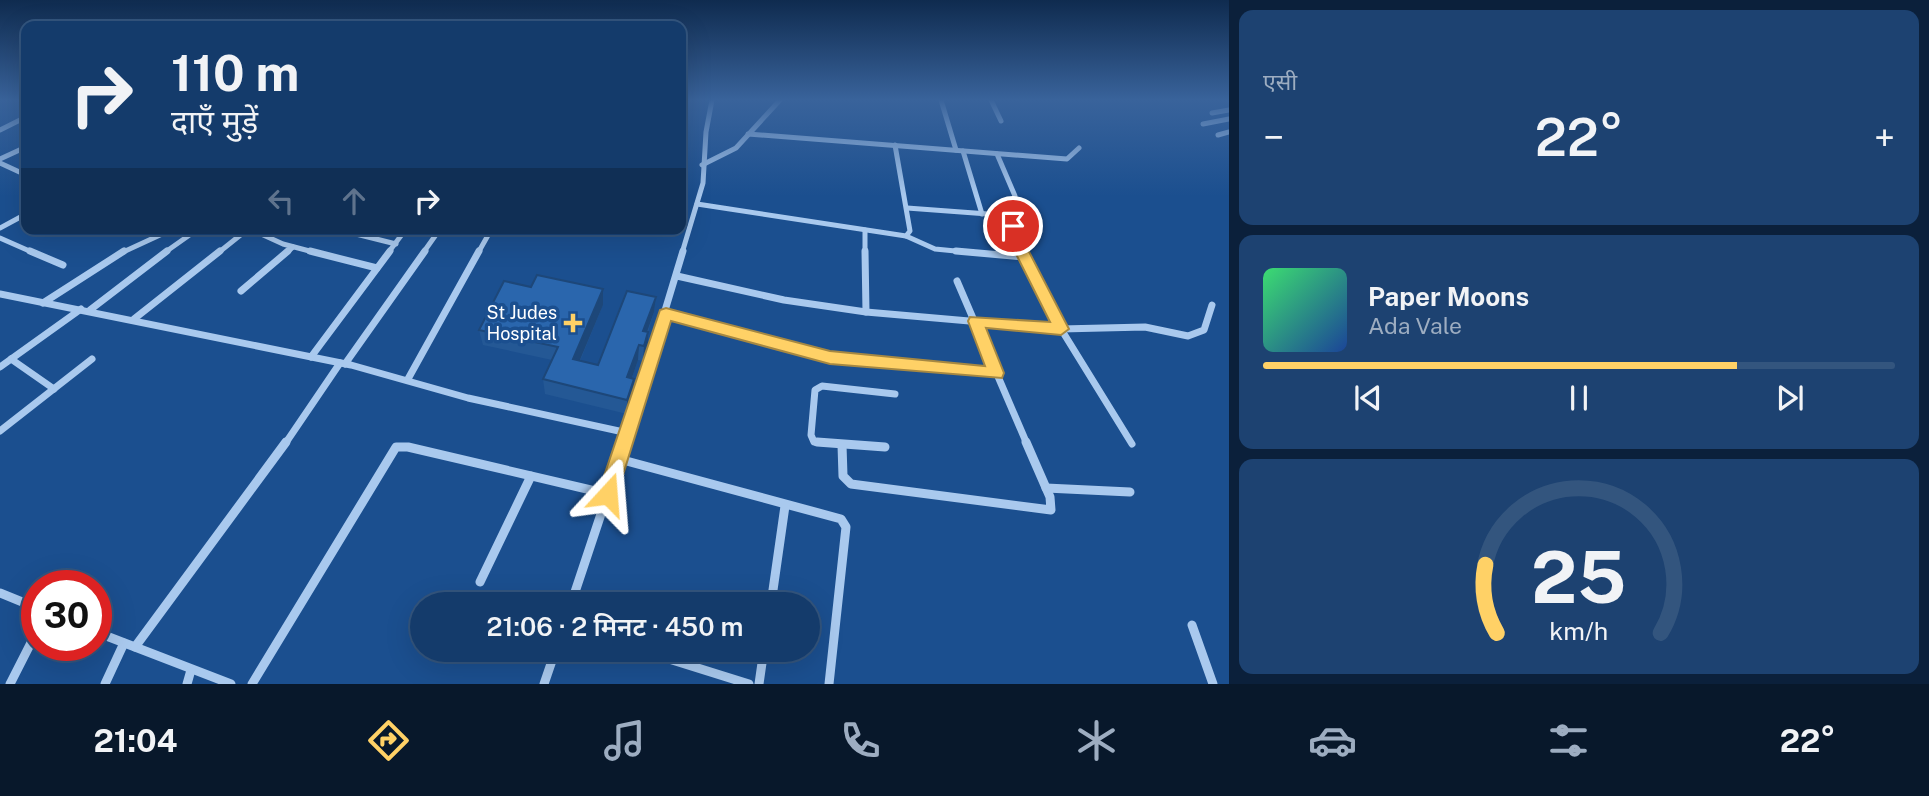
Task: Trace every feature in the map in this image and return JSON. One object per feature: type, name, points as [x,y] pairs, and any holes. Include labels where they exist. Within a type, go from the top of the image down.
[{"type":"street","points":[[575,592],[677,276],[703,183],[702,165],[707,132]]},
{"type":"street","points":[[951,132],[956,150]]},
{"type":"street","points":[[1218,135],[1229,132]]},
{"type":"street","points":[[702,165],[723,159],[748,134],[1067,159],[1072,158],[1079,148]]},
{"type":"street","points":[[895,145],[907,208],[909,231],[906,236]]},
{"type":"street","points":[[0,161],[21,150]]},
{"type":"street","points":[[963,151],[982,214]]},
{"type":"street","points":[[997,154],[1014,190],[1014,233],[1025,257],[1061,329],[1132,444]]},
{"type":"street","points":[[0,161],[21,172]]},
{"type":"street","points":[[697,204],[906,236],[935,248],[1025,257]]},
{"type":"street","points":[[907,208],[1015,216]]},
{"type":"street","points":[[0,228],[21,217]]},
{"type":"street","points":[[865,230],[866,312]]},
{"type":"street","points":[[42,303],[122,252],[158,235]]},
{"type":"street","points":[[90,310],[131,275],[189,235]]},
{"type":"street","points":[[134,319],[241,235]]},
{"type":"street","points":[[264,235],[293,247],[377,268]]},
{"type":"street","points":[[360,235],[396,244]]},
{"type":"street","points":[[311,358],[402,235]]},
{"type":"street","points":[[105,684],[130,645],[302,421],[436,235]]},
{"type":"street","points":[[408,379],[488,235]]},
{"type":"street","points":[[0,238],[63,265]]},
{"type":"street","points":[[241,291],[293,247]]},
{"type":"street","points":[[677,276],[784,300],[866,312],[1061,329],[1145,327],[1192,336],[1204,330],[1212,305]]},
{"type":"street","points":[[842,445],[844,476],[852,484],[1040,511],[1051,510],[1046,488],[957,281]]},
{"type":"street","points":[[0,294],[90,310],[343,364],[408,379],[468,398],[628,433]]},
{"type":"street","points":[[0,367],[81,309]]},
{"type":"street","points":[[666,314],[830,358],[996,373]]},
{"type":"street","points":[[11,359],[54,389]]},
{"type":"street","points":[[0,431],[92,359]]},
{"type":"street","points":[[885,447],[820,443],[812,439],[816,388],[895,394]]},
{"type":"street","points":[[252,684],[396,447],[408,447],[608,494]]},
{"type":"street","points":[[620,459],[785,506],[841,519],[846,527],[829,684]]},
{"type":"street","points":[[480,582],[531,476]]},
{"type":"street","points":[[1046,488],[1130,492]]},
{"type":"street","points":[[773,592],[785,506]]},
{"type":"street","points":[[0,593],[21,602]]},
{"type":"street","points":[[1192,625],[1213,684]]},
{"type":"street","points":[[112,638],[231,684]]},
{"type":"street","points":[[9,684],[21,661]]},
{"type":"street","points":[[544,684],[552,662]]},
{"type":"street","points":[[679,662],[749,684]]},
{"type":"street","points":[[759,684],[762,662]]},
{"type":"street","points":[[187,684],[191,670]]},
{"type":"building","points":[[537,275],[603,289],[573,359],[598,365],[627,291],[656,297],[643,331],[648,332],[644,346],[639,345],[627,377],[634,379],[627,400],[543,379],[558,347],[479,330],[504,281],[531,287]]},
{"type":"place","name":"St Judes Hospital","points":[[573,323]]},
{"type":"route","points":[[608,494],[666,314],[830,358],[996,373],[975,321],[1061,329],[1017,242],[1013,226]]}]
